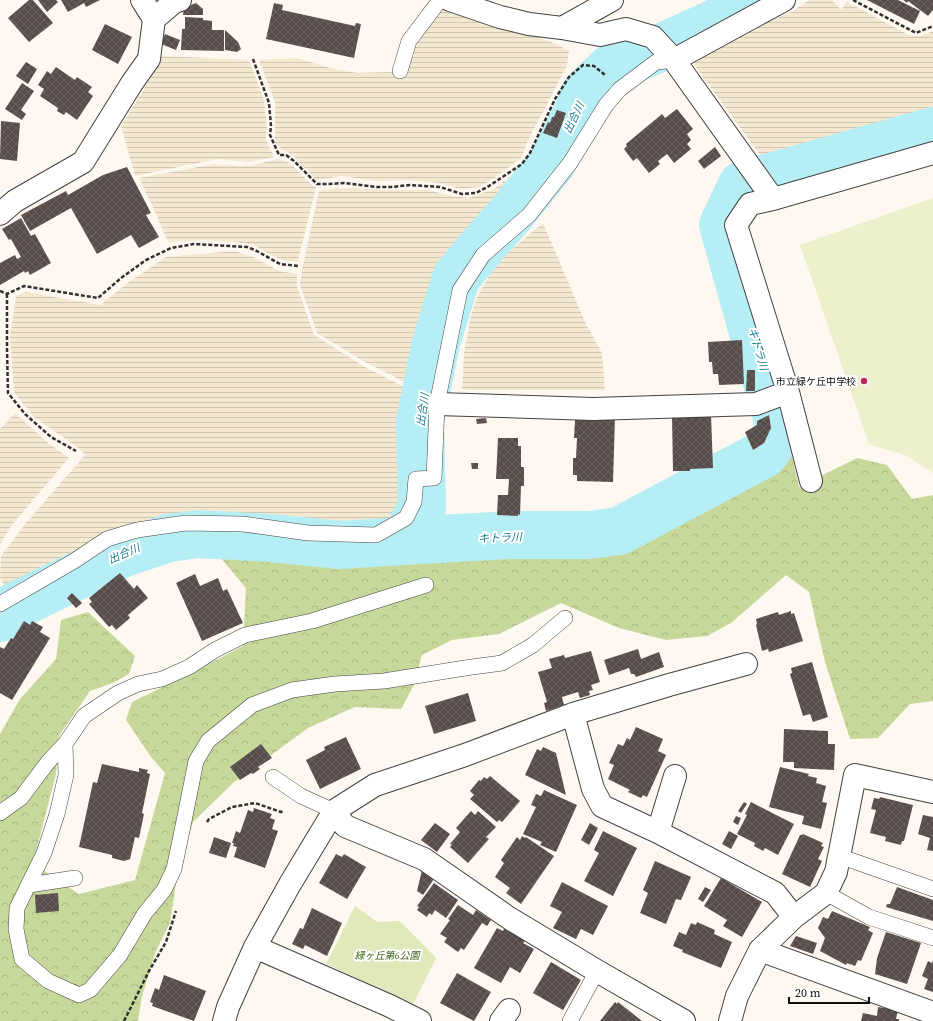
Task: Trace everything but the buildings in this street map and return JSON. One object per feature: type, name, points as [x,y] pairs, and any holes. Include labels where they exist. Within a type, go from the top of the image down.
[{"type":"street","points":[[0,214],[15,202],[83,162],[132,83],[149,59],[154,19],[142,0]]},
{"type":"street","points":[[154,19],[174,2],[180,0]]},
{"type":"street","points":[[450,0],[500,17],[529,24],[600,35],[626,29],[653,37],[674,60],[773,199]]},
{"type":"street","points":[[562,28],[612,0]]},
{"type":"street","points":[[674,60],[784,0]]},
{"type":"street","points":[[811,481],[788,392],[736,225],[750,204],[773,199],[933,153]]},
{"type":"street","points":[[437,404],[593,409],[756,404],[788,392]]},
{"type":"street","points":[[224,1021],[228,1007],[255,947],[290,884],[334,811],[375,785],[465,755],[573,714],[746,664]]},
{"type":"street","points":[[573,714],[593,789],[602,806],[658,832],[775,893],[794,917]]},
{"type":"street","points":[[730,1021],[737,996],[760,950],[794,917],[826,893],[836,872],[855,775],[933,792]]},
{"type":"street","points":[[658,832],[675,776]]},
{"type":"street","points":[[334,811],[345,826],[424,859],[509,918],[684,1021]]},
{"type":"street","points":[[255,947],[388,1014],[420,1021]]},
{"type":"street","points":[[760,950],[933,1013]]},
{"type":"lane","points":[[400,71],[409,41],[440,0]]},
{"type":"lane","points":[[0,604],[74,561],[107,539],[137,530],[186,523],[243,524],[308,533],[376,535],[406,518],[414,502],[416,479],[434,478],[437,404],[460,290],[483,255],[529,215],[570,163],[606,105],[620,89],[656,62],[674,60]]},
{"type":"lane","points":[[0,813],[21,798],[48,762],[65,744],[84,716],[118,693],[138,684],[162,679],[189,667],[215,650],[245,635],[312,621],[426,585]]},
{"type":"lane","points":[[65,744],[66,775],[57,814],[44,853],[17,908],[16,928],[22,959],[48,981],[78,995],[90,990],[120,955],[145,913],[164,890],[174,870],[196,761],[208,741],[252,705],[292,690],[336,684],[384,681],[502,663],[533,645],[565,618]]},
{"type":"lane","points":[[273,777],[301,796],[334,811]]},
{"type":"lane","points":[[839,856],[933,889]]},
{"type":"lane","points":[[29,885],[75,878]]},
{"type":"lane","points":[[826,893],[869,917],[933,938]]},
{"type":"lane","points":[[570,1021],[597,971]]},
{"type":"path","points":[[853,0],[916,33],[933,26]]},
{"type":"path","points":[[253,59],[269,103],[271,126],[270,134],[279,155],[286,155],[294,161],[317,184],[344,183],[377,187],[410,185],[440,187],[462,194],[476,193],[522,164],[530,153],[555,99],[569,77],[583,65],[594,66],[620,89]]},
{"type":"path","points":[[0,291],[8,294],[24,286],[98,298],[121,278],[146,260],[171,248],[194,244],[247,247],[280,264],[298,266]]},
{"type":"path","points":[[8,294],[6,348],[8,393],[25,414],[51,437],[76,451]]},
{"type":"path","points":[[204,825],[209,819],[232,807],[255,803],[281,812],[292,808],[301,796]]},
{"type":"path","points":[[124,1021],[149,971],[166,942],[176,910]]},
{"type":"shaded area","points":[[809,0],[832,0],[841,10],[847,2],[909,35],[920,36],[933,31],[933,123],[772,171],[695,66],[697,56],[793,11]]},
{"type":"shaded area","points":[[446,4],[556,44],[569,51],[567,66],[527,142],[522,157],[496,177],[479,187],[460,189],[440,183],[409,180],[375,181],[343,176],[316,180],[292,154],[283,150],[275,143],[275,102],[259,60],[297,58],[337,70],[358,73],[392,72],[402,74],[428,23]]},
{"type":"shaded area","points":[[160,56],[249,60],[264,100],[267,127],[266,139],[274,157],[249,162],[217,159],[135,176],[121,126],[159,65]]},
{"type":"shaded area","points":[[540,142],[551,147],[529,177],[457,248],[433,296],[440,299],[418,389],[365,362],[317,333],[300,285],[319,191],[336,188],[427,190],[452,196],[469,198],[494,189],[526,164]]},
{"type":"shaded area","points":[[278,159],[290,163],[316,187],[298,261],[285,261],[254,245],[235,242],[203,240],[168,242],[139,178],[215,164],[240,166],[254,165]]},
{"type":"shaded area","points":[[543,223],[585,322],[602,353],[605,390],[462,389],[464,354],[471,315],[478,295],[498,261]]},
{"type":"shaded area","points":[[235,251],[253,257],[279,271],[297,274],[297,286],[314,335],[365,367],[408,389],[409,396],[417,402],[416,471],[412,472],[407,502],[399,513],[380,525],[352,528],[288,523],[222,515],[169,517],[131,524],[87,544],[7,589],[0,578],[1,556],[26,523],[85,455],[77,447],[34,417],[14,392],[10,336],[16,296],[26,292],[100,305],[129,282],[166,257]]},
{"type":"shaded area","points":[[15,413],[47,442],[69,458],[11,526],[0,544],[0,429]]},
{"type":"green space","points":[[933,198],[933,473],[907,456],[869,444],[800,245]]},
{"type":"green space","points":[[791,452],[799,487],[857,458],[887,465],[912,499],[933,495],[933,701],[910,704],[878,738],[850,739],[825,662],[809,592],[786,575],[731,623],[707,636],[666,640],[619,628],[561,603],[499,634],[452,640],[422,655],[414,685],[401,709],[355,707],[308,728],[233,783],[193,822],[177,877],[170,923],[156,951],[142,996],[138,1021],[0,1021],[0,734],[20,699],[56,659],[61,620],[88,612],[135,656],[129,674],[113,683],[90,691],[59,736],[56,774],[33,863],[79,894],[135,880],[165,773],[151,757],[126,720],[132,702],[243,646],[246,588],[215,551],[366,554],[616,544],[705,502]]},
{"type":"green space","name":"緑ヶ丘第6公園","points":[[355,906],[377,922],[400,921],[436,958],[413,1004],[326,964]]},
{"type":"waterway","name":"出合川","points":[[0,618],[15,606],[124,553],[169,538],[199,534],[270,538],[340,545],[404,541],[422,507],[420,422],[436,343],[456,278],[511,214],[552,163],[577,114],[585,93],[611,68],[713,24],[756,0]]},
{"type":"waterway","name":"キトラ川","points":[[404,541],[511,535],[589,535],[619,531],[764,454],[778,432],[777,418],[723,225],[742,185],[933,131]]},
{"type":"place","name":"市立緑ケ丘中学校","points":[[864,381]]}]
